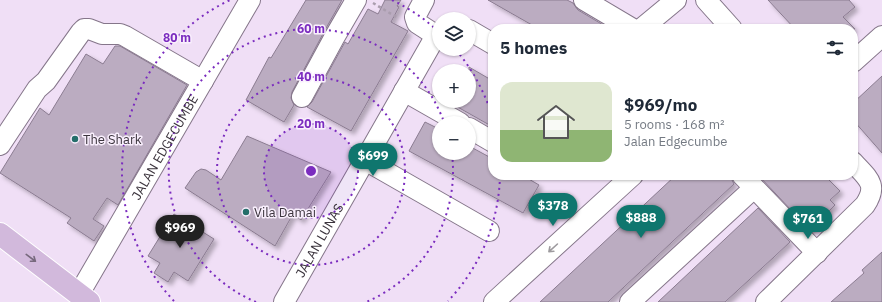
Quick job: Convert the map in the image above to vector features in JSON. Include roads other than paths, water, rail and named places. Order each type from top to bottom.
[{"type":"main road","points":[[0,234],[84,298]]},
{"type":"street","name":"JALAN EDGECUMBE","points":[[84,298],[203,81],[250,0]]},
{"type":"street","points":[[302,97],[356,0]]},
{"type":"street","points":[[424,0],[415,17],[415,20],[417,23],[432,32]]},
{"type":"street","points":[[584,0],[625,24]]},
{"type":"street","points":[[647,24],[676,0]]},
{"type":"street","points":[[706,0],[728,24]]},
{"type":"street","points":[[0,145],[37,89],[46,81],[84,29],[102,34],[120,34],[125,36],[203,81]]},
{"type":"street","points":[[476,34],[488,41]]},
{"type":"street","points":[[858,58],[882,36]]},
{"type":"street","name":"JALAN LUNAS","points":[[284,302],[432,42]]},
{"type":"street","points":[[404,91],[448,116]]},
{"type":"street","points":[[476,132],[488,139]]},
{"type":"street","points":[[364,160],[490,230]]},
{"type":"street","points":[[766,302],[818,253],[865,205],[870,197],[872,187],[869,180],[858,168]]},
{"type":"street","points":[[494,302],[628,180]]},
{"type":"street","points":[[630,302],[748,181],[818,253]]},
{"type":"place","name":"The Shark","points":[[75,139]]},
{"type":"place","name":"Vila Damai","points":[[246,212]]}]
